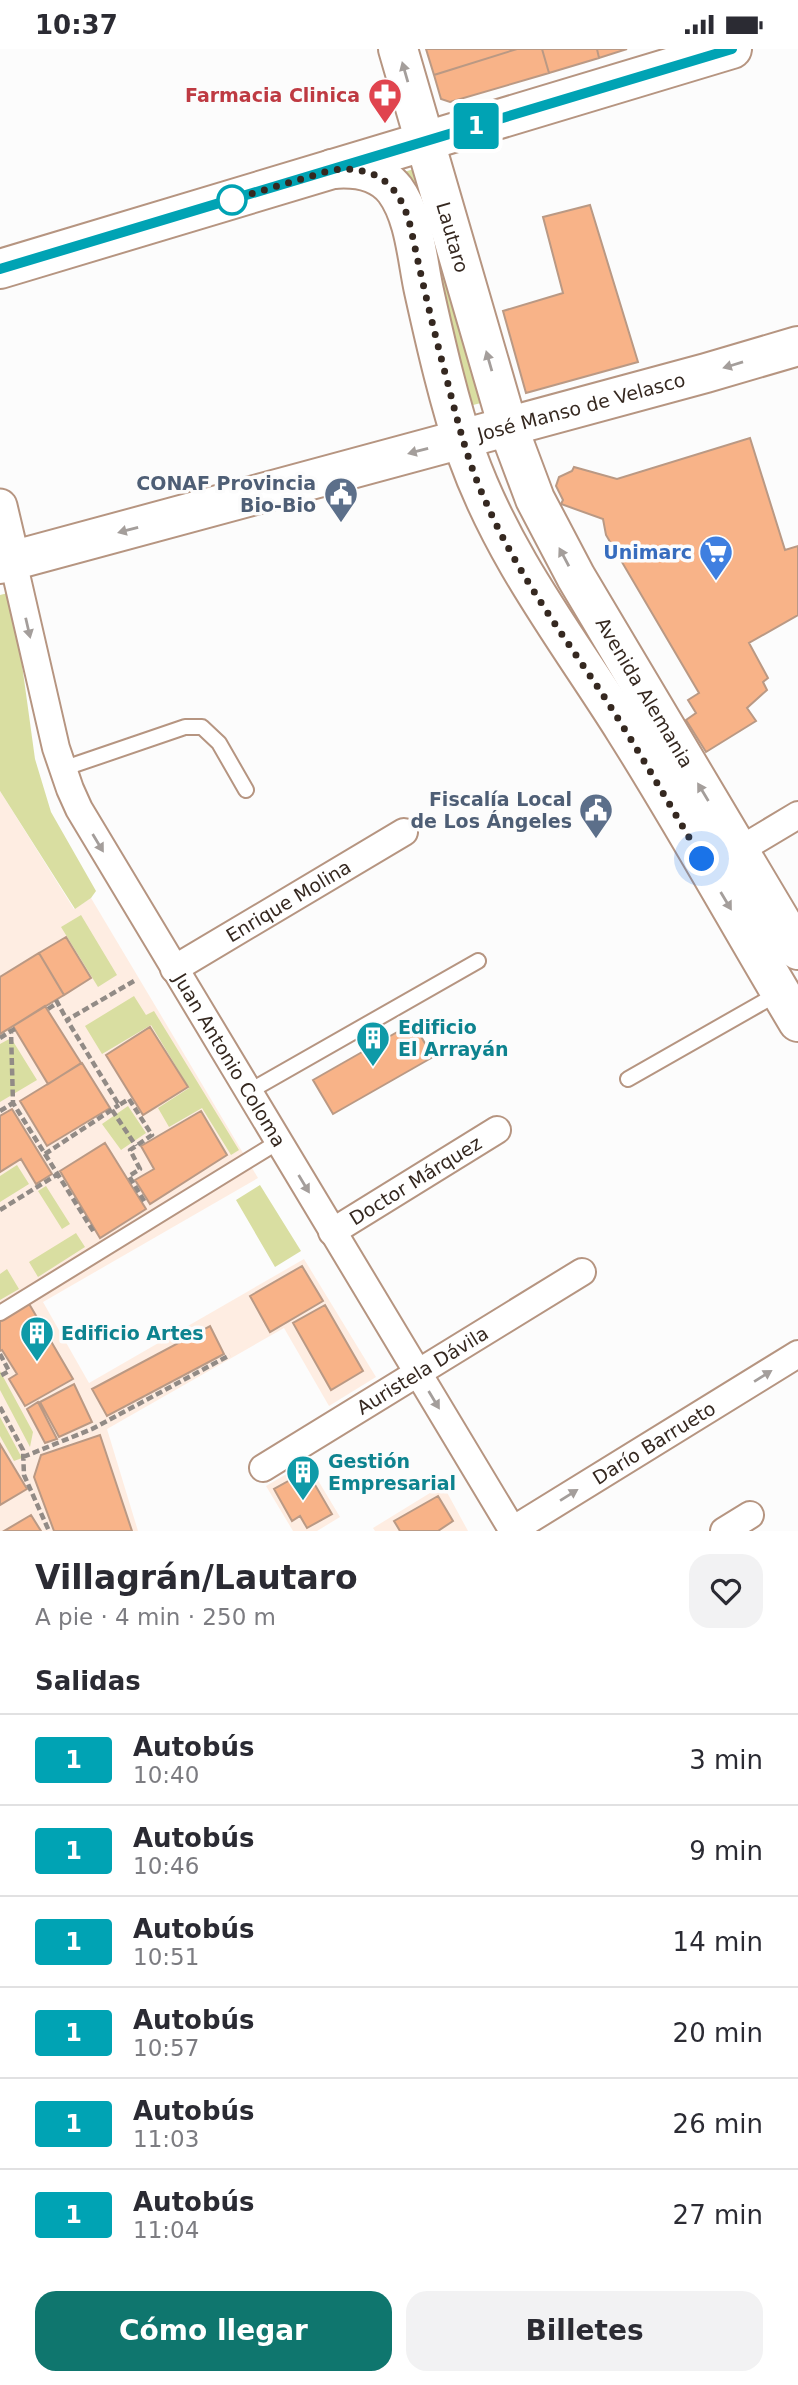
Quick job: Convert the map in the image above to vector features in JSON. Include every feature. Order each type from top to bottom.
[{"type":"main road","name":"Lautaro","points":[[398,49],[508,427]]},
{"type":"main road","points":[[0,269],[732,49]]},
{"type":"main road","name":"Lautaro","points":[[332,170],[353,168],[376,176],[395,190],[405,209],[462,439]]},
{"type":"main road","name":"José Manso de Velasco","points":[[6,563],[798,346]]},
{"type":"main road","name":"Avenida Alemania","points":[[508,427],[535,499],[561,551],[798,950]]},
{"type":"main road","name":"Avenida Alemania","points":[[462,439],[491,515],[524,577],[626,731],[789,1007]]},
{"type":"street","points":[[0,506],[6,563]]},
{"type":"street","name":"Juan Antonio Coloma","points":[[6,563],[62,769],[89,828],[512,1531]]},
{"type":"street","points":[[738,851],[798,815]]},
{"type":"street","name":"Enrique Molina","points":[[174,969],[404,832]]},
{"type":"street","name":"Doctor Márquez","points":[[332,1232],[498,1131]]},
{"type":"street","name":"Auristela Dávila","points":[[263,1468],[582,1272]]},
{"type":"street","name":"Darío Barrueto","points":[[512,1531],[798,1355]]},
{"type":"street","points":[[724,1531],[750,1515]]},
{"type":"lane","points":[[62,769],[185,727],[202,727],[219,743],[246,790]]},
{"type":"lane","points":[[248,1092],[478,961]]},
{"type":"lane","points":[[628,1079],[789,1007]]},
{"type":"lane","points":[[0,1313],[278,1142]]},
{"type":"path","points":[[67,1020],[134,981]]},
{"type":"path","points":[[48,1009],[56,1001],[119,1105]]},
{"type":"path","points":[[0,1038],[13,1030],[13,1103],[100,1241]]},
{"type":"path","points":[[45,1154],[129,1100],[152,1135],[130,1150],[140,1169],[129,1176],[150,1211]]},
{"type":"path","points":[[0,1111],[13,1103]]},
{"type":"path","points":[[112,1110],[136,1146]]},
{"type":"path","points":[[0,1210],[58,1174]]},
{"type":"path","points":[[0,1354],[9,1371],[0,1376]]},
{"type":"path","points":[[23,1457],[92,1429],[230,1355]]},
{"type":"path","points":[[0,1407],[23,1450],[24,1475],[49,1531]]},
{"type":"shaded area","points":[[0,791],[74,909],[91,898],[258,1178],[43,1302],[89,1383],[304,1259],[376,1377],[329,1406],[284,1328],[107,1429],[138,1531],[0,1531]]},
{"type":"shaded area","points":[[307,1462],[340,1517],[317,1531],[293,1531],[266,1486]]},
{"type":"shaded area","points":[[443,1485],[468,1531],[375,1531],[373,1528]]},
{"type":"green space","points":[[420,167],[485,402],[469,406],[398,174]]},
{"type":"green space","points":[[12,592],[35,759],[51,812],[96,891],[75,909],[0,791],[0,595]]},
{"type":"green space","points":[[81,915],[117,975],[98,987],[61,927]]},
{"type":"green space","points":[[134,996],[146,1015],[154,1011],[239,1150],[231,1155],[202,1108],[169,1127],[158,1108],[189,1088],[151,1025],[102,1054],[85,1026]]},
{"type":"green space","points":[[11,1038],[37,1080],[0,1102],[0,1044]]},
{"type":"green space","points":[[128,1106],[146,1133],[121,1150],[102,1124]]},
{"type":"green space","points":[[17,1165],[29,1184],[0,1202],[0,1176]]},
{"type":"green space","points":[[260,1185],[301,1251],[275,1267],[236,1200]]},
{"type":"green space","points":[[46,1186],[70,1224],[62,1229],[38,1191]]},
{"type":"green space","points":[[76,1233],[85,1247],[38,1277],[29,1262]]},
{"type":"green space","points":[[7,1269],[19,1289],[0,1300],[0,1274]]},
{"type":"green space","points":[[0,1371],[33,1432],[30,1447],[0,1390]]},
{"type":"green space","points":[[0,1417],[22,1458],[14,1461],[0,1436]]},
{"type":"building","points":[[426,49],[517,49],[434,75]]},
{"type":"building","points":[[517,49],[542,49],[549,73],[450,102],[441,99],[434,75]]},
{"type":"building","points":[[542,49],[597,49],[599,58],[549,73]]},
{"type":"building","points":[[597,49],[627,49],[599,58]]},
{"type":"building","points":[[590,205],[638,362],[526,393],[503,311],[563,293],[543,217]]},
{"type":"building","name":"Unimarc","points":[[750,438],[785,550],[798,546],[798,615],[749,643],[768,678],[763,682],[767,690],[747,708],[756,721],[706,752],[686,720],[696,713],[688,700],[699,693],[606,535],[603,519],[561,504],[563,500],[556,486],[559,477],[572,471],[574,467],[617,479]]},
{"type":"building","points":[[66,937],[91,978],[64,995],[39,953]]},
{"type":"building","points":[[39,953],[64,995],[0,1034],[0,977]]},
{"type":"building","points":[[45,1006],[81,1063],[48,1084],[13,1026]]},
{"type":"building","name":"Edificio El Arrayán","points":[[413,1023],[433,1057],[333,1114],[313,1080]]},
{"type":"building","points":[[150,1027],[188,1087],[143,1115],[106,1055]]},
{"type":"building","points":[[82,1063],[110,1108],[47,1146],[20,1101]]},
{"type":"building","points":[[12,1109],[52,1174],[36,1184],[21,1159],[0,1172],[0,1116]]},
{"type":"building","points":[[201,1111],[227,1155],[150,1204],[135,1180],[154,1169],[141,1146]]},
{"type":"building","points":[[105,1143],[146,1209],[100,1238],[60,1171]]},
{"type":"building","points":[[302,1266],[323,1301],[270,1332],[250,1296]]},
{"type":"building","name":"Edificio Artes","points":[[28,1302],[73,1379],[25,1406],[9,1379],[17,1374],[2,1350],[0,1351],[0,1318]]},
{"type":"building","points":[[325,1305],[363,1371],[331,1390],[293,1323]]},
{"type":"building","points":[[210,1326],[224,1354],[107,1416],[92,1389]]},
{"type":"building","points":[[74,1384],[92,1422],[59,1437],[40,1402]]},
{"type":"building","points":[[38,1402],[57,1439],[45,1443],[27,1409]]},
{"type":"building","points":[[100,1435],[132,1531],[54,1531],[34,1477],[41,1455]]},
{"type":"building","points":[[0,1444],[27,1489],[0,1505]]},
{"type":"building","name":"Gestión Empresarial","points":[[301,1474],[305,1481],[311,1478],[332,1514],[307,1528],[300,1516],[292,1521],[274,1489]]},
{"type":"building","points":[[438,1496],[453,1521],[438,1531],[400,1531],[394,1521]]},
{"type":"building","points":[[31,1515],[41,1531],[4,1531]]},
{"type":"bus line","name":"1","points":[[0,269],[732,49]]},
{"type":"place","name":"Farmacia Clinica","points":[[385,125]]},
{"type":"place","name":"CONAF Provincia Bio-Bio","points":[[341,524]]},
{"type":"place","name":"Unimarc","points":[[716,582]]},
{"type":"place","name":"Fiscalía Local de Los Ángeles","points":[[596,840]]},
{"type":"place","name":"Edificio El Arrayán","points":[[373,1068]]},
{"type":"place","name":"Edificio Artes","points":[[37,1363]]},
{"type":"place","name":"Gestión Empresarial","points":[[303,1502]]},
{"type":"route","points":[[232,200],[345,168],[369,172],[395,190],[408,217],[428,309],[462,439],[495,524],[524,577],[626,731],[702,859]]}]
